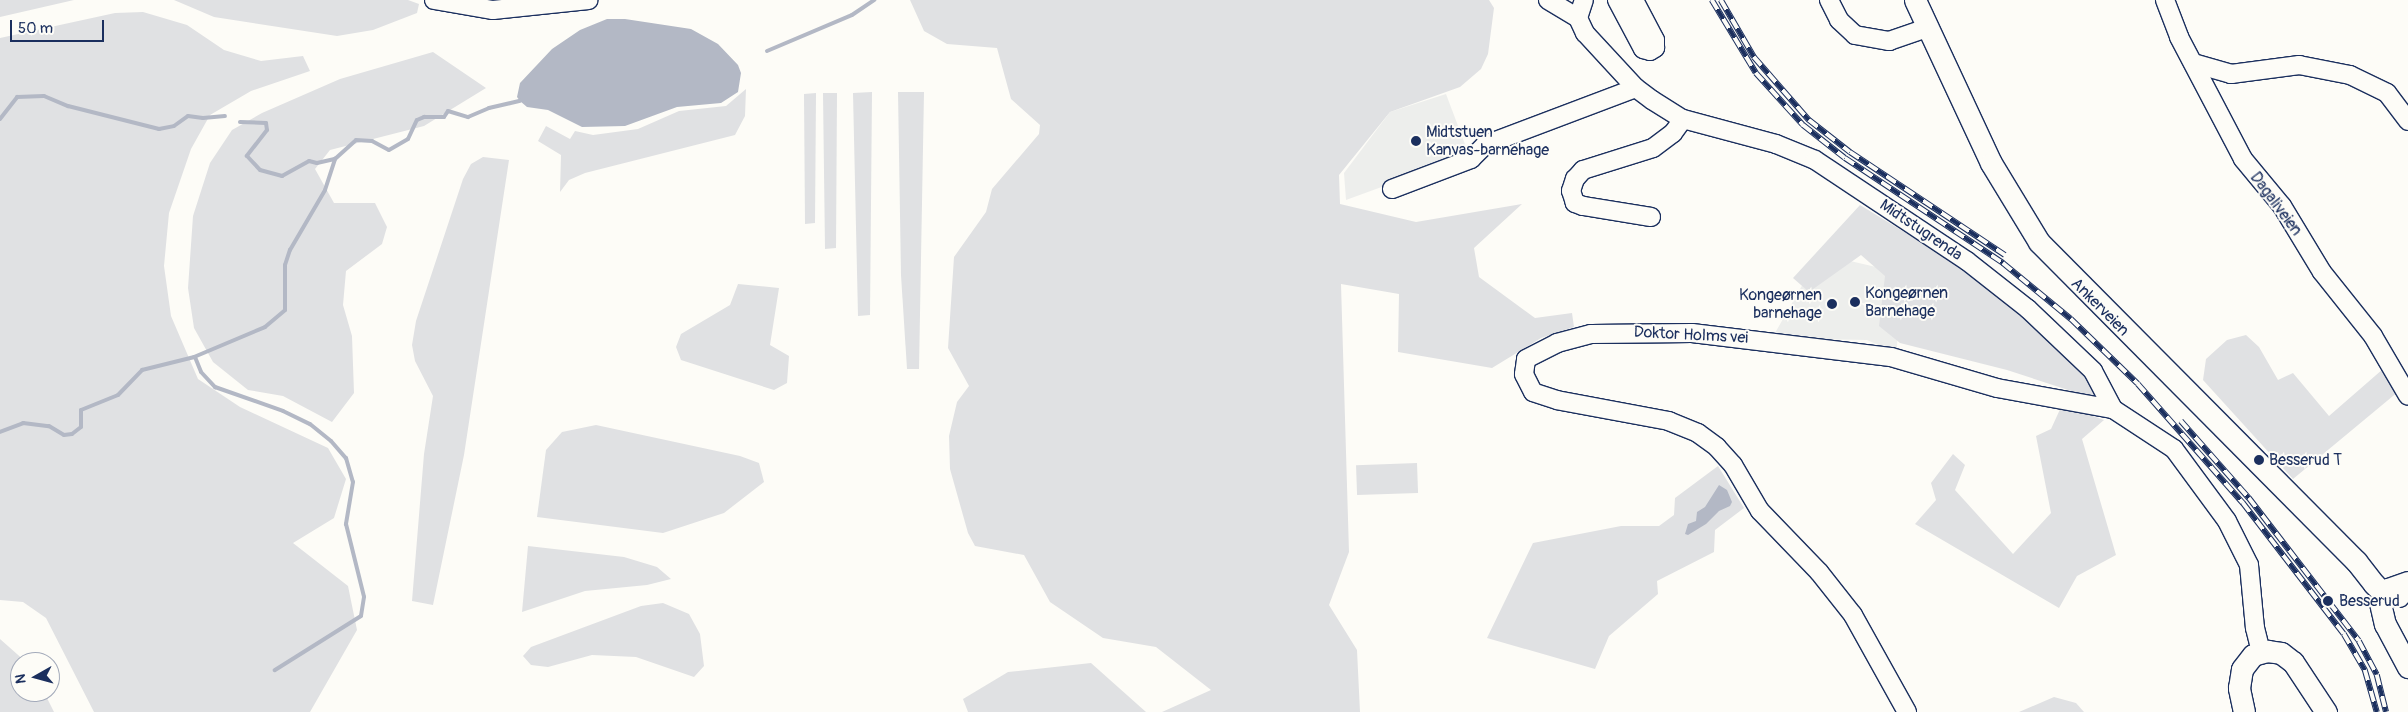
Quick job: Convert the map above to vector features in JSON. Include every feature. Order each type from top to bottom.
[{"type":"main road","name":"Ankerveien","points":[[1915,0],[1998,176],[2038,242],[2356,561],[2373,568],[2398,588]]},
{"type":"main road","points":[[2398,588],[2395,638],[2408,667]]},
{"type":"main road","points":[[2244,712],[2240,676],[2246,662],[2261,652],[2276,652],[2289,658],[2326,712]]},
{"type":"street","points":[[434,0],[463,7],[515,9],[588,0]]},
{"type":"street","name":"Midtstugrenda","points":[[1548,0],[1578,18],[1586,33],[1636,88],[1683,119],[1776,144],[1815,160],[1967,261],[2028,309],[2093,371],[2113,409]]},
{"type":"street","points":[[1578,18],[1584,0]]},
{"type":"street","points":[[1617,0],[1643,49],[1650,51],[1655,48],[1655,40],[1634,0]]},
{"type":"street","points":[[1829,0],[1839,20],[1855,35],[1889,41],[1927,28]]},
{"type":"street","name":"Dagaliveien","points":[[2165,0],[2193,63],[2243,159],[2282,206],[2322,272],[2373,336],[2408,396]]},
{"type":"street","points":[[2193,63],[2231,74],[2299,65],[2350,75],[2387,93],[2408,121]]},
{"type":"street","points":[[1392,189],[1471,159],[1485,145],[1636,88]]},
{"type":"street","points":[[1651,218],[1575,203],[1571,191],[1575,179],[1583,170],[1653,148],[1673,133],[1683,119]]},
{"type":"street","name":"Doktor Holms vei","points":[[1906,712],[1853,615],[1819,572],[1760,511],[1733,465],[1717,447],[1698,433],[1669,421],[1557,400],[1533,392],[1524,374],[1526,359],[1557,343],[1591,334],[1648,331],[1700,334],[1892,357],[1996,388],[2113,409],[2174,449],[2227,522],[2249,565],[2255,628],[2261,652]]},
{"type":"shaded area","points":[[0,0],[74,0],[0,17]]},
{"type":"shaded area","points":[[174,0],[408,0],[419,4],[417,13],[373,30],[337,36],[214,17]]},
{"type":"shaded area","points":[[910,0],[1489,0],[1494,8],[1488,54],[1481,69],[1460,87],[1390,112],[1339,175],[1340,204],[1416,222],[1522,204],[1474,248],[1479,277],[1535,318],[1572,313],[1574,327],[1541,338],[1492,368],[1398,352],[1399,294],[1341,284],[1349,552],[1329,605],[1357,650],[1360,712],[1162,712],[1211,690],[1156,647],[1103,638],[1050,602],[1024,555],[975,546],[968,533],[950,469],[949,436],[957,402],[969,386],[948,348],[954,257],[986,212],[992,189],[1039,134],[1040,125],[1011,99],[997,48],[947,44],[924,31]]},
{"type":"shaded area","points":[[143,12],[187,25],[224,50],[261,61],[303,56],[310,71],[251,91],[210,115],[191,149],[169,213],[164,266],[171,316],[198,379],[240,407],[328,448],[346,479],[334,518],[293,543],[348,586],[357,630],[310,712],[94,712],[46,618],[23,602],[0,600],[0,38],[115,13]]},
{"type":"shaded area","points":[[607,19],[625,19],[691,29],[718,44],[738,65],[741,73],[738,92],[721,103],[677,107],[625,126],[582,127],[548,110],[527,107],[520,101],[517,97],[520,83],[552,49],[580,30]]},
{"type":"shaded area","points":[[433,52],[486,88],[424,126],[330,150],[315,169],[334,203],[375,203],[387,227],[382,244],[346,271],[343,305],[352,336],[354,393],[332,422],[283,396],[248,390],[213,362],[194,328],[188,288],[193,216],[210,163],[232,130],[262,113],[340,79]]},
{"type":"shaded area","points":[[746,89],[745,116],[735,135],[585,173],[569,180],[560,192],[561,155],[538,141],[546,126],[570,139],[575,131],[593,135],[638,129],[679,111],[726,106]]},
{"type":"shaded area","points":[[872,92],[870,315],[858,316],[853,93]]},
{"type":"shaded area","points":[[898,92],[924,92],[919,369],[907,369],[901,275]]},
{"type":"shaded area","points":[[816,93],[815,223],[805,224],[804,94]]},
{"type":"shaded area","points":[[823,93],[837,93],[836,248],[825,249]]},
{"type":"shaded area","name":"Midtstuen Kanvas-barnehage","points":[[1446,94],[1469,155],[1346,200],[1344,173],[1390,112]]},
{"type":"shaded area","points":[[483,157],[509,160],[464,455],[433,605],[412,601],[424,454],[433,396],[415,361],[412,345],[416,321],[463,179],[471,164]]},
{"type":"shaded area","points":[[1860,205],[1937,252],[2004,300],[2089,378],[2096,399],[2007,370],[1900,343],[1879,326],[1885,276],[1861,255],[1809,292],[1793,278]]},
{"type":"shaded area","name":"Kongeørnen Barnehage","points":[[1820,254],[1876,267],[1899,287],[1897,348],[1885,348],[1867,340],[1813,339],[1775,333]]},
{"type":"shaded area","points":[[738,284],[779,288],[770,345],[789,356],[787,383],[774,390],[681,360],[676,347],[681,334],[730,305]]},
{"type":"shaded area","points":[[2246,335],[2259,347],[2278,380],[2293,373],[2329,416],[2383,369],[2399,391],[2293,479],[2203,380],[2206,359],[2227,340]]},
{"type":"shaded area","points":[[2062,405],[2104,420],[2082,439],[2116,555],[2077,576],[2059,608],[1915,524],[1936,500],[1931,483],[1953,454],[1965,465],[1955,490],[2013,554],[2051,513],[2036,436],[2051,429]]},
{"type":"shaded area","points":[[596,425],[740,456],[759,463],[764,482],[724,513],[663,533],[537,517],[546,450],[562,432]]},
{"type":"shaded area","points":[[1417,463],[1418,493],[1357,495],[1356,465]]},
{"type":"shaded area","points":[[1718,466],[1744,508],[1715,530],[1714,552],[1657,581],[1658,594],[1609,636],[1595,669],[1487,638],[1533,543],[1621,526],[1659,526],[1674,515],[1675,498]]},
{"type":"shaded area","points":[[1719,485],[1727,490],[1732,502],[1730,506],[1719,511],[1706,524],[1688,535],[1685,534],[1688,524],[1696,521],[1697,512],[1705,507]]},
{"type":"shaded area","points":[[528,546],[624,557],[657,567],[671,579],[647,585],[585,591],[522,612]]},
{"type":"shaded area","points":[[663,603],[689,614],[700,634],[704,666],[694,677],[636,657],[592,655],[548,667],[531,665],[523,656],[531,647],[641,606]]},
{"type":"shaded area","points":[[0,639],[15,652],[10,652],[10,702],[49,702],[54,712],[0,712]]},
{"type":"shaded area","points":[[1091,663],[1146,712],[968,712],[963,699],[1008,672]]},
{"type":"shaded area","points":[[2054,697],[2076,703],[2084,712],[2019,712]]},
{"type":"waterway","points":[[767,51],[852,15],[874,0]]},
{"type":"waterway","points":[[0,119],[17,97],[44,96],[68,106],[159,129],[174,126],[188,116],[203,118],[225,116]]},
{"type":"waterway","points":[[240,122],[266,123],[267,130],[247,156],[260,170],[282,176],[309,161],[317,163],[335,159],[356,140],[372,141],[389,150],[408,139],[417,120],[424,117],[444,117],[448,111],[468,117],[489,108],[520,101]]},
{"type":"waterway","points":[[0,432],[23,423],[49,426],[64,435],[72,434],[81,427],[81,410],[118,395],[142,370],[194,357],[265,327],[285,310],[285,265],[290,250],[325,190],[335,159]]},
{"type":"waterway","points":[[195,357],[201,372],[215,387],[283,411],[310,424],[331,441],[346,458],[353,482],[346,524],[364,597],[361,616],[275,670]]},
{"type":"railway","points":[[1712,0],[1756,73],[1803,125],[1845,158],[2003,263],[2071,319],[2138,384],[2243,503],[2344,634],[2365,670],[2377,712]]},
{"type":"railway","points":[[1721,0],[1754,57],[1809,120],[1850,152],[2005,255]]},
{"type":"railway","points":[[2181,421],[2249,498],[2359,641],[2377,675],[2386,712]]},
{"type":"place","name":"Midtstuen Kanvas-barnehage","points":[[1416,141]]},
{"type":"place","name":"Kongeørnen Barnehage","points":[[1855,302]]},
{"type":"place","name":"Kongeørnen barnehage","points":[[1832,304]]},
{"type":"place","name":"Besserud T","points":[[2259,460]]},
{"type":"place","name":"Besserud","points":[[2328,601]]}]
